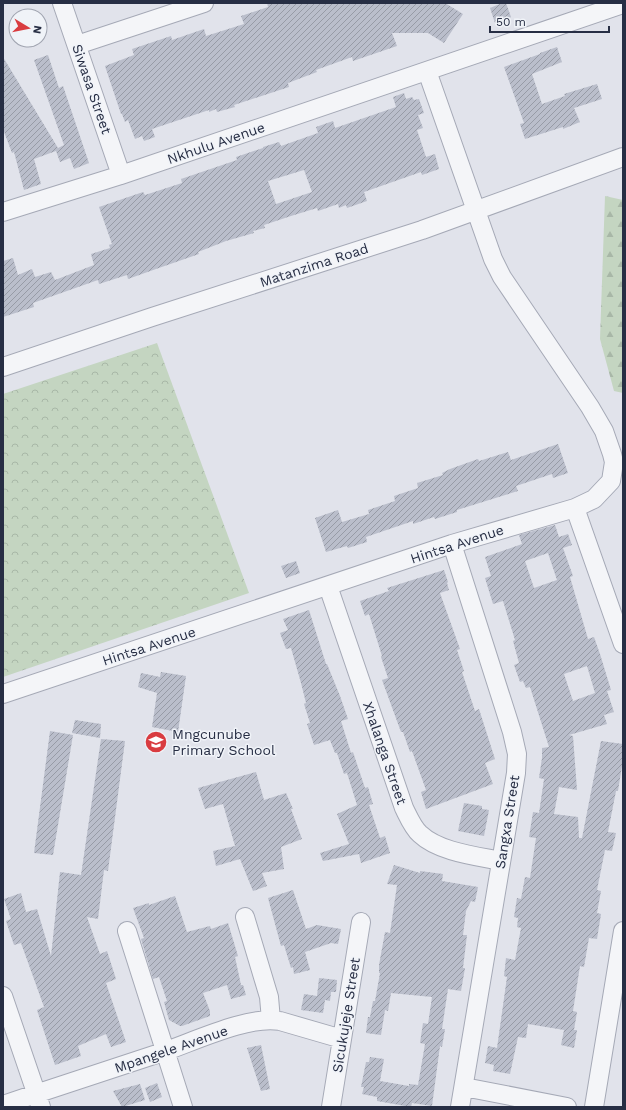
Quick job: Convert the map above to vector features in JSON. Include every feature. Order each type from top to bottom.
[{"type":"street","name":"Siwasa Street","points":[[62,3],[121,175]]},
{"type":"street","points":[[77,45],[204,3]]},
{"type":"street","name":"Nkhulu Avenue","points":[[3,212],[121,175],[427,71],[577,10],[623,4]]},
{"type":"street","name":"Hintsa Avenue","points":[[3,694],[452,544],[575,508],[594,500],[611,481],[614,462],[604,431],[590,407],[502,277],[493,259],[427,71]]},
{"type":"street","name":"Matanzima Road","points":[[3,367],[152,317],[422,230],[623,157]]},
{"type":"street","points":[[575,508],[623,644]]},
{"type":"street","name":"Sangxa Street","points":[[452,544],[512,732],[516,754],[516,773],[460,1107]]},
{"type":"street","name":"Xhalanga Street","points":[[328,586],[404,808],[420,834],[440,847],[501,861]]},
{"type":"street","points":[[245,917],[269,997],[271,1020]]},
{"type":"street","name":"Sicukujeje Street","points":[[331,1107],[361,922]]},
{"type":"street","points":[[127,931],[164,1052],[183,1107]]},
{"type":"street","points":[[594,1107],[623,931]]},
{"type":"street","points":[[3,996],[39,1100]]},
{"type":"street","name":"Mpangele Avenue","points":[[3,1105],[39,1100],[164,1052],[259,1020],[271,1020],[342,1039]]},
{"type":"street","points":[[464,1086],[567,1107]]},
{"type":"green space","points":[[605,196],[623,200],[623,393],[614,391],[600,339]]},
{"type":"green space","points":[[157,343],[249,593],[3,677],[3,394]]},
{"type":"building","points":[[267,3],[445,3],[463,14],[444,43],[428,33],[392,33],[397,46],[353,61],[352,57],[316,70],[317,72],[288,83],[289,87],[234,105],[235,107],[217,112],[216,109],[209,112],[209,110],[152,129],[155,137],[144,141],[142,136],[135,139],[128,120],[125,122],[121,114],[105,66],[134,55],[132,49],[171,36],[172,40],[204,29],[206,36],[244,24],[241,16],[268,7]]},
{"type":"building","points":[[506,3],[511,17],[495,23],[490,8]]},
{"type":"building","points":[[557,47],[562,62],[532,74],[542,104],[565,96],[564,94],[597,84],[602,99],[574,108],[580,122],[563,129],[563,127],[525,139],[520,124],[524,123],[504,67]]},
{"type":"building","points":[[48,55],[59,88],[63,86],[89,163],[74,169],[70,158],[60,162],[56,151],[34,159],[41,184],[24,190],[14,152],[12,153],[3,129],[3,57],[58,148],[64,145],[34,60]]},
{"type":"building","points":[[404,93],[406,99],[412,97],[414,100],[419,99],[424,113],[418,115],[423,128],[417,130],[426,157],[435,154],[439,169],[422,175],[421,172],[364,192],[367,201],[347,208],[346,205],[339,208],[338,204],[318,211],[317,208],[291,216],[264,225],[265,228],[253,231],[254,233],[226,241],[198,252],[199,254],[128,279],[127,275],[99,284],[98,280],[33,303],[34,307],[3,317],[3,261],[13,258],[18,275],[32,269],[35,277],[51,272],[55,280],[94,265],[91,254],[110,248],[109,245],[112,244],[99,207],[143,192],[145,195],[182,183],[181,179],[237,160],[236,157],[263,147],[279,142],[281,146],[318,133],[316,127],[333,121],[335,128],[396,107],[393,97]],"holes":[[[304,170],[312,192],[276,204],[268,181]]]},
{"type":"building","points":[[558,444],[568,473],[553,478],[552,474],[516,486],[518,491],[457,510],[457,512],[435,519],[434,517],[413,524],[413,521],[366,537],[367,542],[348,548],[347,546],[326,552],[315,518],[338,510],[342,522],[369,514],[368,510],[395,501],[394,496],[418,488],[417,483],[443,475],[442,473],[450,469],[478,459],[479,461],[508,452],[511,460]]},
{"type":"building","points":[[555,525],[559,537],[568,534],[572,545],[563,548],[573,576],[570,577],[588,639],[594,637],[611,690],[607,691],[614,712],[604,715],[607,724],[569,735],[573,736],[577,790],[559,787],[554,814],[578,817],[579,838],[582,838],[601,741],[623,744],[623,760],[618,791],[616,791],[608,832],[616,833],[612,851],[605,850],[597,890],[601,891],[597,913],[601,914],[597,939],[589,938],[584,967],[580,966],[573,1011],[577,1012],[574,1030],[577,1030],[574,1048],[561,1045],[564,1030],[528,1024],[526,1038],[518,1037],[510,1074],[493,1071],[494,1065],[485,1063],[488,1046],[497,1048],[507,977],[504,976],[506,958],[515,960],[521,928],[517,927],[518,918],[514,917],[517,898],[521,899],[525,877],[530,878],[536,838],[529,837],[533,812],[539,813],[544,779],[539,778],[542,748],[549,747],[530,687],[526,688],[523,681],[520,682],[514,665],[519,663],[513,641],[515,640],[503,601],[493,604],[485,578],[491,576],[485,557],[522,544],[519,535]],"holes":[[[548,553],[557,580],[534,588],[525,561]],[[587,666],[595,693],[573,701],[564,674]]]},
{"type":"building","points":[[296,561],[300,573],[286,578],[281,566]]},
{"type":"building","points":[[444,570],[449,590],[440,593],[460,649],[457,650],[464,671],[462,672],[475,711],[479,709],[495,759],[485,763],[493,784],[426,809],[421,792],[426,790],[412,751],[410,752],[403,732],[401,732],[382,680],[388,678],[381,657],[382,656],[369,614],[365,616],[360,601],[389,591],[387,588]]},
{"type":"building","points":[[309,610],[326,664],[348,719],[341,721],[351,753],[353,752],[365,788],[368,787],[373,804],[369,805],[380,838],[385,836],[390,853],[361,863],[359,854],[323,861],[320,853],[349,844],[337,814],[357,805],[347,773],[344,774],[337,753],[335,753],[330,740],[314,745],[307,724],[310,723],[304,704],[306,703],[291,648],[286,649],[280,633],[288,630],[283,619]]},
{"type":"building","points":[[161,672],[186,676],[178,732],[152,727],[157,693],[138,687],[141,673],[160,677]]},
{"type":"building","points":[[75,720],[101,724],[100,738],[72,733]]},
{"type":"building","points":[[50,731],[73,735],[53,855],[34,853]]},
{"type":"building","points":[[101,739],[125,741],[108,871],[104,870],[98,919],[87,917],[100,954],[107,951],[116,979],[106,983],[126,1042],[111,1047],[106,1034],[78,1046],[81,1056],[55,1065],[37,1010],[44,1007],[21,943],[14,945],[6,921],[11,919],[4,899],[21,893],[26,912],[37,909],[51,956],[60,872],[81,875]]},
{"type":"building","points":[[256,772],[264,800],[286,793],[293,809],[291,809],[302,839],[281,847],[284,869],[262,873],[267,886],[253,891],[240,859],[216,866],[213,851],[235,846],[223,804],[205,809],[198,788]]},
{"type":"building","points":[[464,803],[482,806],[482,809],[489,810],[484,836],[458,831]]},
{"type":"building","points":[[394,865],[420,873],[420,871],[443,874],[442,881],[478,887],[475,902],[471,901],[466,911],[463,935],[467,935],[463,968],[465,968],[461,991],[448,989],[442,1029],[445,1029],[442,1047],[440,1046],[432,1106],[412,1103],[411,1107],[377,1101],[377,1097],[362,1094],[364,1087],[361,1087],[366,1062],[369,1062],[370,1057],[384,1059],[380,1081],[409,1086],[409,1084],[418,1085],[425,1044],[420,1043],[423,1023],[428,1024],[432,997],[391,993],[388,1011],[385,1010],[381,1035],[366,1033],[368,1017],[370,1017],[373,1001],[375,1001],[380,973],[379,965],[385,932],[390,933],[397,885],[387,884]]},
{"type":"building","points":[[293,890],[306,929],[317,925],[341,929],[338,944],[331,943],[305,952],[310,970],[294,974],[293,967],[291,968],[284,945],[281,946],[268,898]]},
{"type":"building","points":[[175,896],[187,932],[210,926],[211,929],[228,923],[238,956],[235,957],[241,985],[243,985],[246,995],[231,999],[227,985],[203,993],[210,1011],[210,1016],[182,1026],[169,1020],[164,1002],[167,1001],[159,977],[153,979],[141,939],[144,938],[133,908],[149,903],[149,905]]},
{"type":"building","points":[[319,978],[337,980],[336,992],[331,992],[330,1001],[325,1000],[323,1013],[301,1010],[304,994],[317,996]]},
{"type":"building","points":[[261,1045],[270,1089],[261,1091],[247,1048]]},
{"type":"building","points":[[157,1083],[162,1097],[150,1102],[145,1088]]},
{"type":"building","points":[[140,1084],[145,1100],[122,1107],[113,1091]]},
{"type":"place","name":"Mngcunube Primary School","points":[[156,742]]}]
